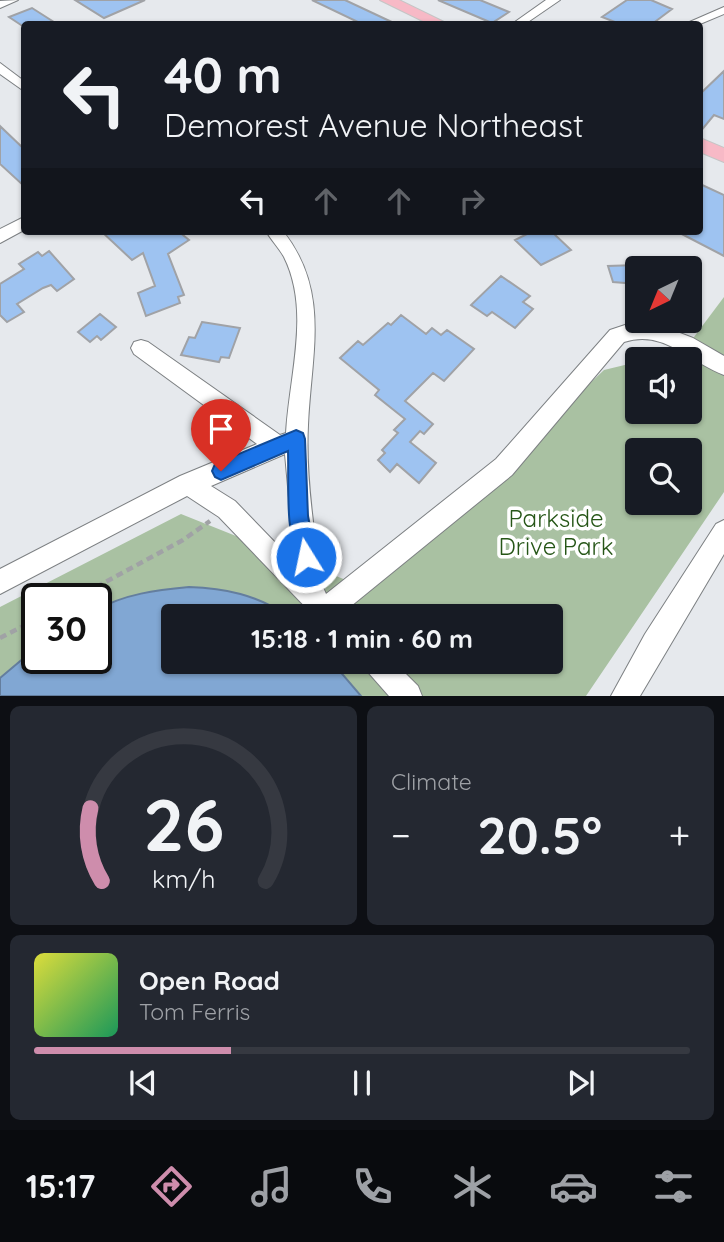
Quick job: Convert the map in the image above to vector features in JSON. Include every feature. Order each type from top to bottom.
[{"type":"main road","points":[[387,0],[433,21]]},
{"type":"main road","points":[[703,146],[724,156]]},
{"type":"street","points":[[0,5],[12,0]]},
{"type":"street","points":[[526,0],[549,4]]},
{"type":"street","points":[[523,21],[549,4]]},
{"type":"street","points":[[698,21],[724,10]]},
{"type":"street","points":[[0,67],[21,85]]},
{"type":"street","points":[[0,237],[21,225]]},
{"type":"street","points":[[277,235],[295,262],[304,293],[306,321],[287,442],[299,516],[324,604]]},
{"type":"street","points":[[330,604],[503,467],[617,336],[638,329],[651,330],[675,337],[724,366]]},
{"type":"street","points":[[141,348],[287,442]]},
{"type":"street","points":[[0,582],[188,484],[287,442]]},
{"type":"street","points":[[188,484],[227,509],[321,604]]},
{"type":"street","points":[[625,696],[654,643],[724,532]]},
{"type":"street","points":[[387,674],[408,696]]},
{"type":"path","points":[[104,583],[183,540],[227,509]]},
{"type":"path","points":[[0,638],[21,627]]},
{"type":"green space","name":"Parkside Drive Park","points":[[724,297],[724,492],[586,696],[0,696],[0,607],[21,596],[21,674],[112,674],[112,583],[47,583],[181,514],[371,590],[604,370],[625,365],[625,424],[702,424],[702,347],[686,347],[697,333],[702,333],[702,326]]},
{"type":"water","points":[[189,587],[215,589],[240,594],[267,604],[161,604],[161,674],[342,674],[361,696],[0,696],[0,678],[21,660],[21,674],[112,674],[112,603]]},
{"type":"building","points":[[75,0],[145,0],[104,18]]},
{"type":"building","points":[[312,0],[345,0],[390,21],[356,21]]},
{"type":"building","points":[[438,0],[480,0],[509,12],[495,21],[487,21]]},
{"type":"building","points":[[627,0],[651,0],[672,9],[656,21],[612,21],[602,17]]},
{"type":"building","points":[[32,8],[52,21],[21,21],[21,25],[9,17]]},
{"type":"building","points":[[724,71],[724,119],[714,115],[703,128],[703,91]]},
{"type":"building","points":[[0,126],[21,146],[21,183],[0,164]]},
{"type":"building","points":[[703,185],[724,195],[724,256],[684,235],[703,235]]},
{"type":"building","points":[[105,235],[183,235],[189,240],[168,254],[184,295],[178,297],[180,303],[146,316],[138,293],[155,286],[143,253],[132,260]]},
{"type":"building","points":[[525,235],[555,235],[571,250],[541,265],[515,240]]},
{"type":"building","points":[[49,251],[74,279],[57,291],[51,285],[43,288],[17,304],[24,312],[7,322],[0,315],[0,284],[24,269],[19,264],[38,252],[42,256]]},
{"type":"building","points":[[625,265],[625,283],[613,282],[608,266]]},
{"type":"building","points":[[501,276],[530,296],[523,302],[533,309],[515,328],[492,312],[487,316],[471,305]]},
{"type":"building","points":[[100,314],[116,327],[101,340],[97,336],[90,342],[78,332]]},
{"type":"building","points":[[401,315],[426,334],[432,328],[441,335],[447,330],[474,349],[444,381],[433,373],[405,401],[433,424],[424,434],[420,431],[410,442],[436,463],[419,483],[397,464],[390,472],[378,460],[385,453],[382,450],[398,433],[394,430],[405,419],[375,395],[379,390],[340,358],[358,341],[363,345]]},
{"type":"building","points":[[202,322],[240,328],[229,358],[221,357],[219,362],[181,355],[189,337],[195,338]]},
{"type":"route","points":[[221,471],[296,439],[299,516],[306,557]]}]
